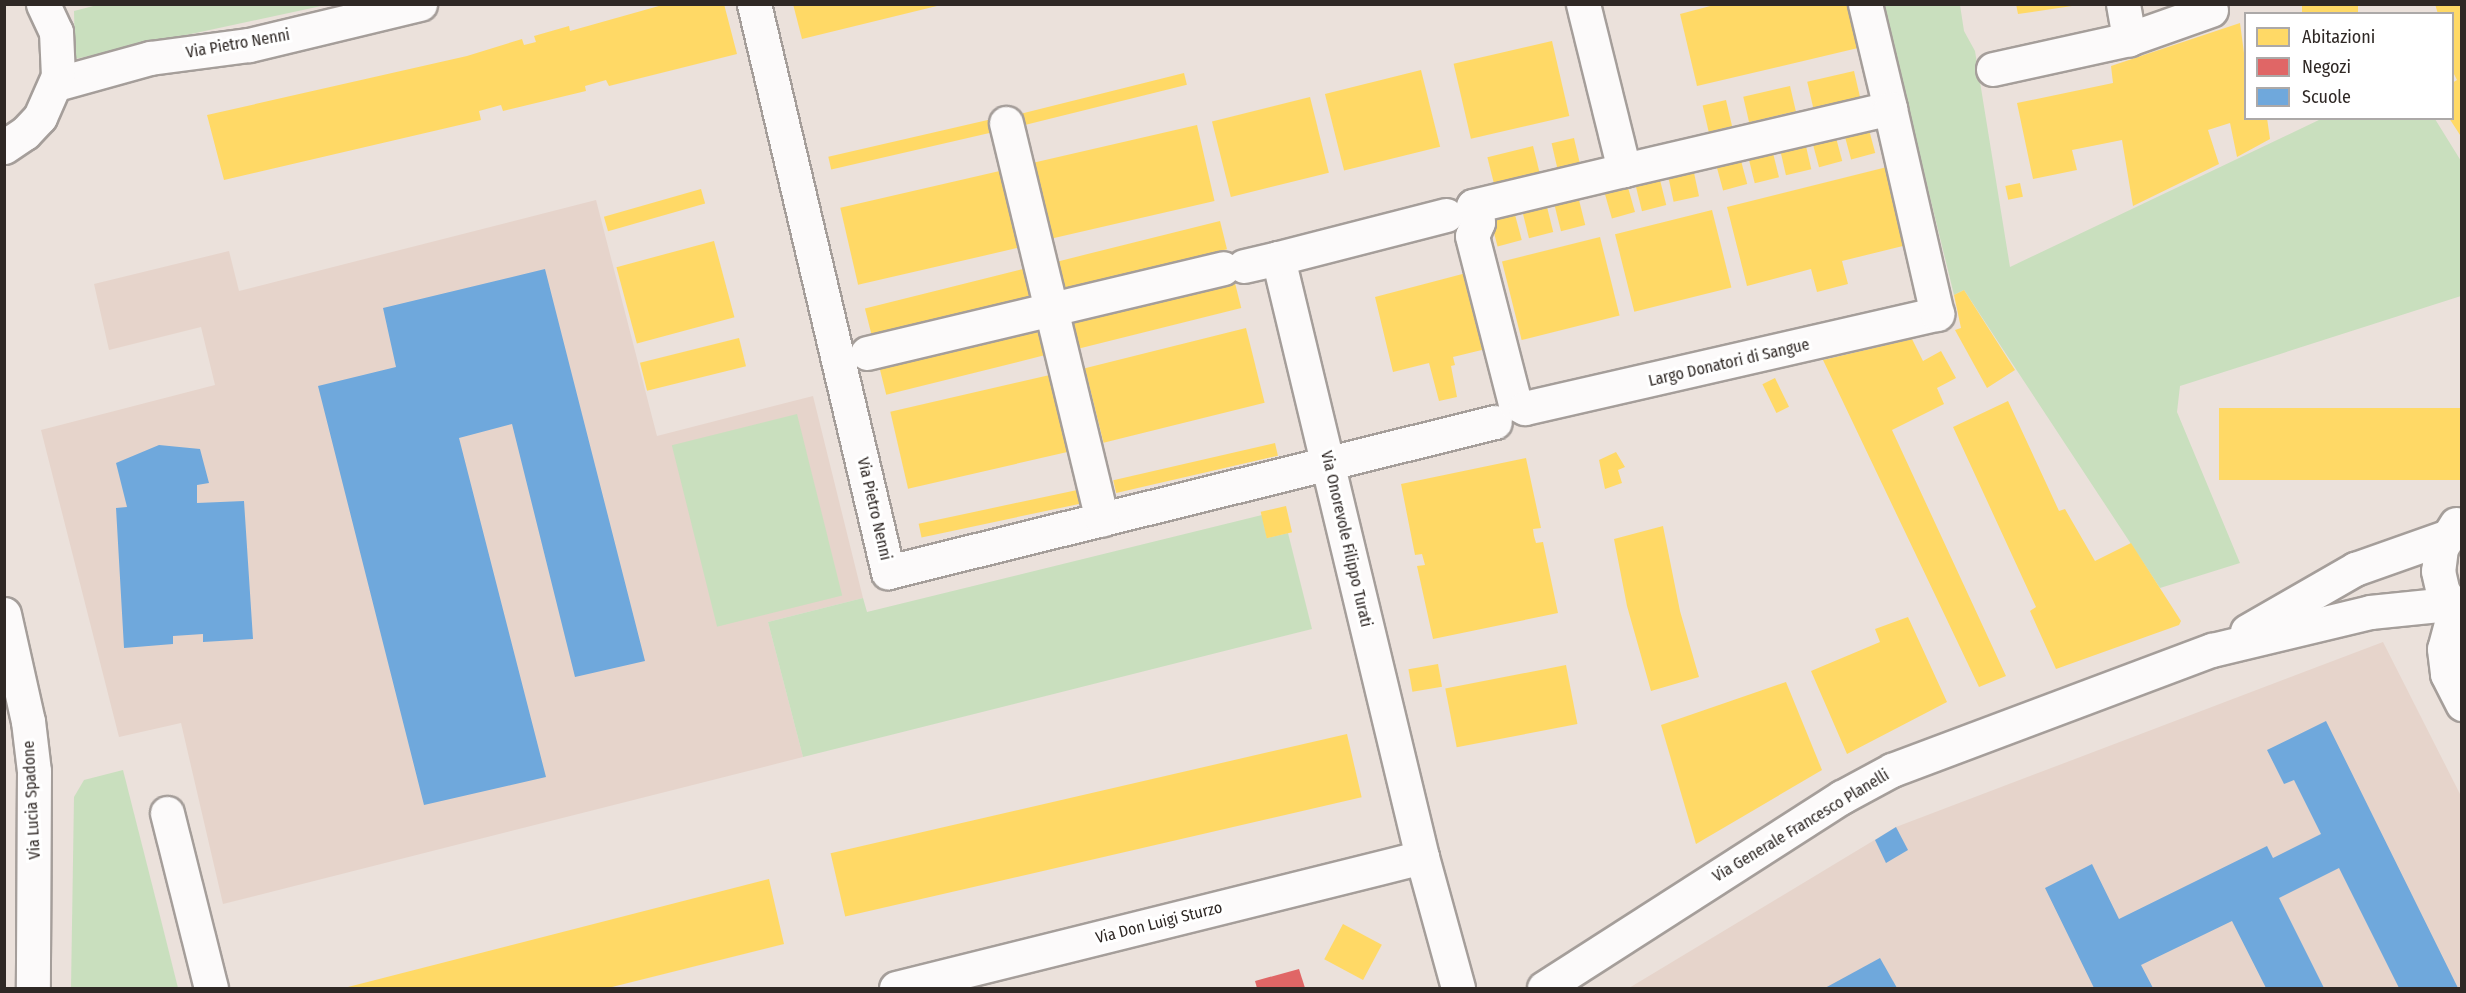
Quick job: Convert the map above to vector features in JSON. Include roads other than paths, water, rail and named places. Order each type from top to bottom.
[{"type":"street","points":[[4,147],[40,117],[56,84],[60,54],[56,32],[43,4]]},
{"type":"street","name":"Via Pietro Nenni","points":[[56,84],[150,58],[249,45],[420,4]]},
{"type":"street","name":"Via Pietro Nenni","points":[[754,4],[888,572],[1495,422]]},
{"type":"street","points":[[1583,4],[1624,170]]},
{"type":"street","name":"Largo Donatori di Sangue","points":[[1460,210],[1478,222],[1472,236],[1515,403],[1537,408],[1937,314],[1865,4]]},
{"type":"street","points":[[2122,4],[2129,39]]},
{"type":"street","points":[[1993,69],[2129,39],[2211,9]]},
{"type":"street","points":[[867,353],[1278,258],[1460,210],[1890,108]]},
{"type":"street","points":[[1006,123],[1102,520]]},
{"type":"street","name":"Via Onorevole Filippo Turati","points":[[1278,258],[1422,857],[1458,988]]},
{"type":"street","points":[[2455,527],[2438,571],[2455,611],[2444,649],[2447,674],[2462,704]]},
{"type":"street","name":"Via Generale Francesco Planelli","points":[[2212,650],[2355,569],[2455,527]]},
{"type":"street","name":"Via Generale Francesco Planelli","points":[[1544,988],[1832,804],[1892,770],[2212,650],[2370,612],[2455,611]]},
{"type":"street","name":"Via Lucia Spadone","points":[[4,614],[28,721],[34,771],[33,988]]},
{"type":"street","points":[[167,813],[211,988]]},
{"type":"street","name":"Via Don Luigi Sturzo","points":[[896,988],[1422,857]]}]
